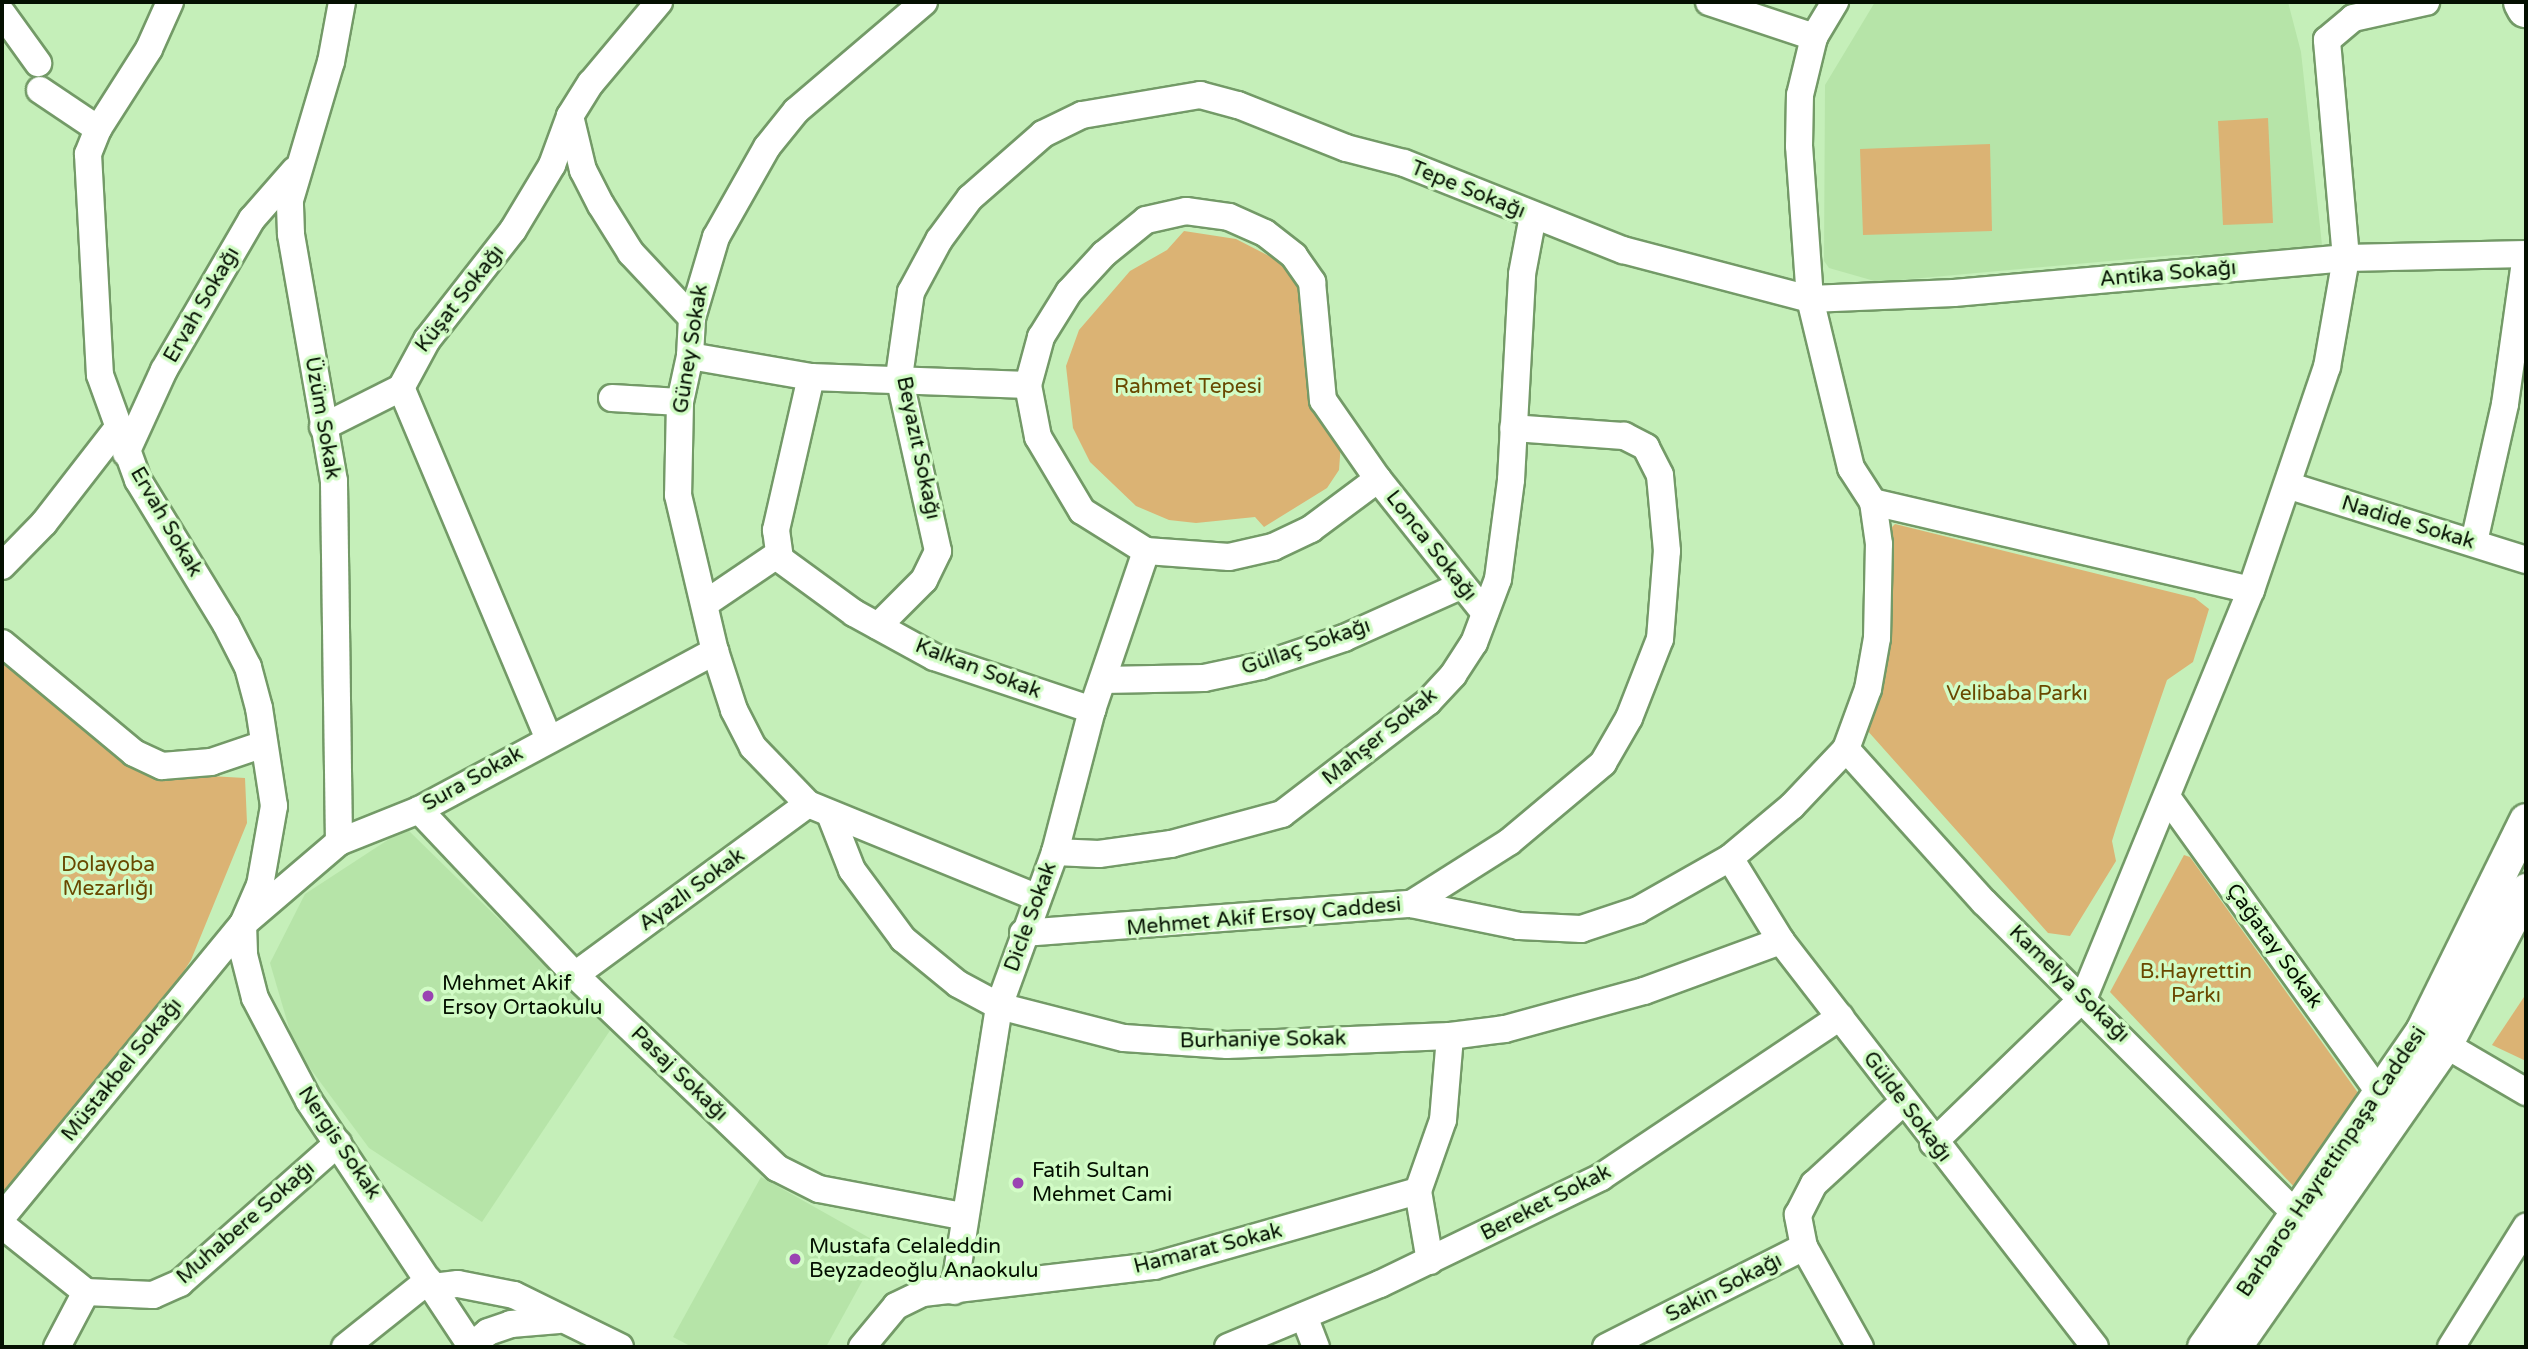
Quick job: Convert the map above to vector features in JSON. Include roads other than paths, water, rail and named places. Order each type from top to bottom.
[{"type":"main road","points":[[2523,2],[2526,8]]},
{"type":"street","name":"Ervah Sokak","points":[[170,2],[149,49],[98,129],[89,154],[89,228],[100,375],[138,480],[248,667],[274,806],[260,886],[243,924]]},
{"type":"street","name":"Üzüm Sokak","points":[[339,842],[334,481],[291,234],[290,200],[296,169],[331,62],[342,2]]},
{"type":"street","name":"Küşat Sokağı","points":[[401,388],[427,340],[513,230],[552,165],[570,116],[591,83],[659,2]]},
{"type":"street","name":"Güney Sokak","points":[[715,651],[706,603],[678,495],[680,402],[690,356],[692,318],[716,237],[766,147],[796,111],[924,2]]},
{"type":"street","points":[[1710,2],[1814,37]]},
{"type":"street","name":"Mehmet Akif Ersoy Caddesi","points":[[1023,933],[1411,904],[1519,926],[1581,929],[1639,910],[1730,858],[1792,806],[1846,749],[1867,689],[1877,638],[1879,544],[1873,502],[1851,468],[1810,299],[1799,146],[1801,95],[1814,37],[1835,2]]},
{"type":"street","points":[[1933,1143],[2084,997],[2251,590],[2290,486],[2327,367],[2346,258],[2327,40],[2353,18],[2426,2]]},
{"type":"street","points":[[2,13],[38,63]]},
{"type":"street","points":[[40,90],[98,129]]},
{"type":"street","name":"Tepe Sokağı","points":[[1127,105],[1200,95],[1238,105],[1346,148],[1404,163],[1533,216],[1668,264],[1810,299]]},
{"type":"street","name":"Beyazıt Sokağı","points":[[878,626],[924,580],[938,551],[899,377],[911,292],[939,240],[970,198],[1044,134],[1082,115],[1127,105]]},
{"type":"street","points":[[570,116],[583,170],[601,205],[631,253],[692,318]]},
{"type":"street","name":"Ervah Sokağı","points":[[2,566],[122,441],[252,219],[296,169]]},
{"type":"street","name":"Lonca Sokağı","points":[[1028,385],[1041,337],[1069,292],[1104,254],[1146,220],[1186,211],[1228,217],[1265,233],[1294,256],[1312,282],[1323,400],[1378,479],[1460,586],[1485,613]]},
{"type":"street","name":"Mahşer Sokak","points":[[1055,852],[1099,854],[1171,844],[1228,832],[1282,814],[1427,702],[1474,643],[1498,579],[1505,533],[1522,275],[1533,216]]},
{"type":"street","points":[[2474,542],[2505,404],[2526,254]]},
{"type":"street","name":"Antika Sokağı","points":[[1810,299],[1954,293],[2346,258],[2526,254]]},
{"type":"street","points":[[690,356],[811,377],[899,377],[1028,385],[1038,437],[1065,487],[1082,511],[1146,551],[1229,557],[1273,547],[1311,528],[1378,479]]},
{"type":"street","points":[[706,603],[777,555],[776,530],[811,377]]},
{"type":"street","points":[[323,427],[401,388],[548,737]]},
{"type":"street","points":[[612,398],[680,402]]},
{"type":"street","points":[[1411,904],[1509,842],[1603,762],[1629,718],[1660,639],[1667,551],[1660,475],[1646,447],[1617,435],[1513,428]]},
{"type":"street","name":"Nadide Sokak","points":[[2290,486],[2526,560]]},
{"type":"street","points":[[1873,502],[2251,590]]},
{"type":"street","name":"Dicle Sokak","points":[[954,1291],[962,1216],[999,1006],[1036,897],[1055,852],[1092,710],[1146,551]]},
{"type":"street","name":"Kalkan Sokak","points":[[777,555],[878,626],[934,657],[1092,710]]},
{"type":"street","name":"Güllaç Sokağı","points":[[1103,680],[1204,678],[1261,666],[1344,638],[1460,586]]},
{"type":"street","points":[[2,643],[134,753],[162,766],[211,762],[264,744]]},
{"type":"street","points":[[715,651],[734,710],[753,747],[819,809],[1036,897]]},
{"type":"street","name":"Sura Sokak","points":[[243,924],[339,842],[419,810],[548,737],[715,651]]},
{"type":"street","name":"Kamelya Sokağı","points":[[1846,749],[1984,902],[2084,997],[2297,1214]]},
{"type":"street","name":"Çağatay Sokak","points":[[2167,797],[2381,1096]]},
{"type":"street","name":"Ayazlı Sokak","points":[[575,975],[819,809]]},
{"type":"street","name":"Burhaniye Sokak","points":[[819,809],[852,870],[903,939],[958,984],[999,1006],[1060,1025],[1150,1040],[1227,1045],[1451,1037],[1506,1029],[1644,991],[1781,941]]},
{"type":"street","name":"Pasaj Sokağı","points":[[419,810],[575,975],[793,1180],[883,1204],[962,1216]]},
{"type":"street","name":"Barbaros Hayrettinpaşa Caddesi","points":[[2204,1347],[2381,1096],[2433,1038],[2526,820]]},
{"type":"street","name":"Gülde Sokağı","points":[[1730,858],[1781,941],[1933,1143],[2034,1262],[2095,1347]]},
{"type":"street","name":"Barbaros Hayrettinpaşa Caddesi","points":[[2234,1347],[2526,890]]},
{"type":"street","name":"Nergis Sokak","points":[[243,924],[244,955],[255,998],[286,1062],[472,1346]]},
{"type":"street","name":"Müstakbel Sokağı","points":[[2,1217],[243,924]]},
{"type":"street","name":"Bereket Sokak","points":[[1228,1347],[1430,1261],[1601,1177],[1840,1017]]},
{"type":"street","points":[[1430,1261],[1418,1191],[1443,1120],[1451,1037]]},
{"type":"street","points":[[2433,1038],[2526,1092]]},
{"type":"street","points":[[1860,1347],[1804,1247],[1798,1214],[1814,1184],[1902,1103]]},
{"type":"street","name":"Muhabere Sokağı","points":[[86,1292],[153,1295],[180,1283],[338,1143]]},
{"type":"street","name":"Hamarat Sokak","points":[[862,1347],[880,1321],[909,1298],[1154,1266],[1418,1191]]},
{"type":"street","points":[[2,1225],[86,1292],[57,1347]]},
{"type":"street","points":[[2451,1347],[2526,1227]]},
{"type":"street","name":"Sakin Sokağı","points":[[1606,1347],[1804,1247]]},
{"type":"street","points":[[345,1347],[431,1284],[458,1284],[514,1295],[559,1320],[620,1347]]},
{"type":"street","points":[[1304,1315],[1316,1347]]},
{"type":"street","points":[[472,1346],[488,1332],[511,1324],[559,1320]]},
{"type":"place","name":"Mehmet Akif Ersoy Ortaokulu","points":[[428,996]]},
{"type":"place","name":"Fatih Sultan Mehmet Cami","points":[[1018,1183]]},
{"type":"place","name":"Mustafa Celaleddin Beyzadeoğlu Anaokulu","points":[[795,1259]]},
{"type":"park label","name":"Rahmet Tepesi","points":[[1188,387]]},
{"type":"park label","name":"Velibaba Parkı","points":[[2017,694]]},
{"type":"park label","name":"Dolayoba Mezarlığı","points":[[108,877]]},
{"type":"park label","name":"B.Hayrettin Parkı","points":[[2196,984]]}]
